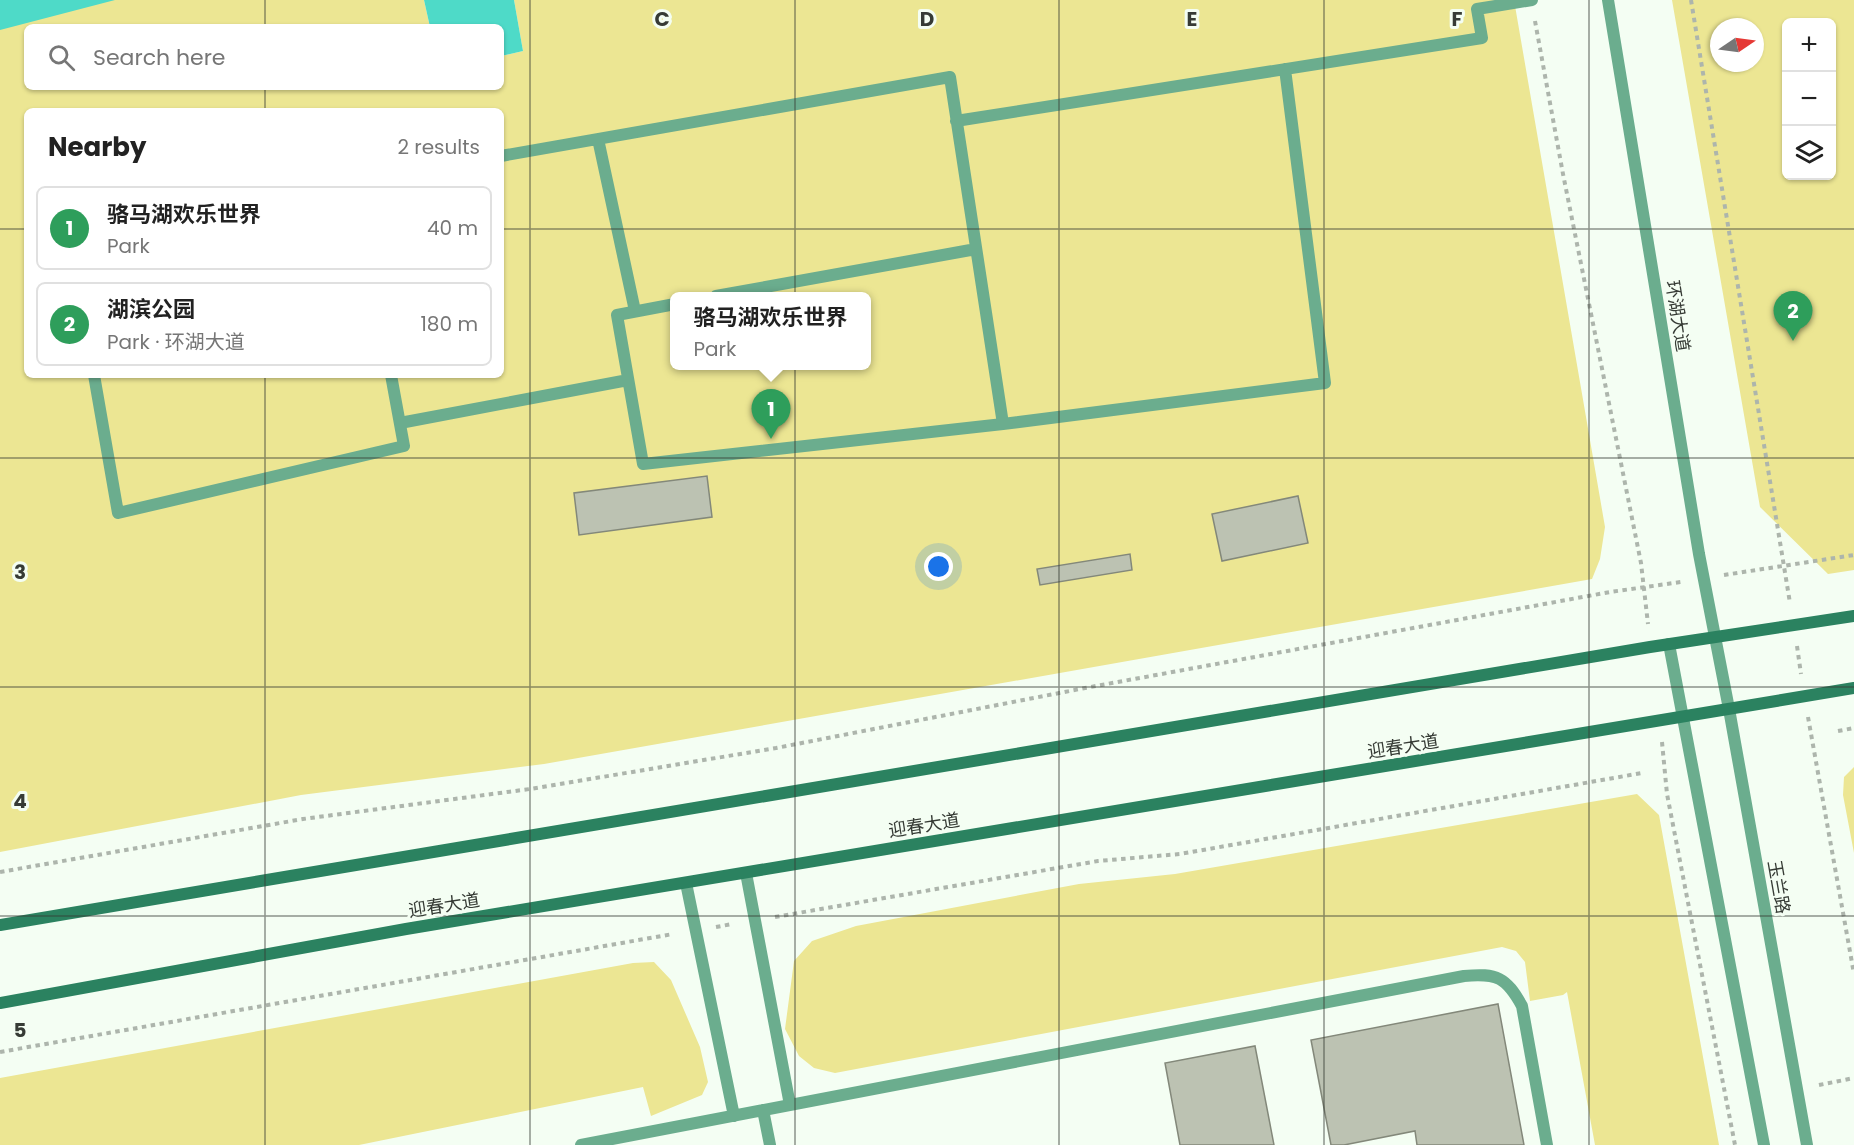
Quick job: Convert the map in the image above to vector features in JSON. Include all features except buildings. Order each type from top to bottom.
[{"type":"main road","points":[[0,925],[1715,636],[1794,627],[1854,616]]},
{"type":"main road","name":"迎春大道","points":[[0,1003],[406,929],[1854,688]]},
{"type":"street","points":[[956,121],[1482,38],[1477,9],[1532,0]]},
{"type":"street","name":"环湖大道","points":[[1608,0],[1715,636]]},
{"type":"street","points":[[670,305],[617,315],[644,464],[1003,424],[1324,383],[1285,69]]},
{"type":"street","points":[[504,155],[950,77],[1003,424]]},
{"type":"street","points":[[598,139],[635,311]]},
{"type":"street","points":[[743,292],[976,249]]},
{"type":"street","points":[[95,378],[118,513],[404,446],[392,378]]},
{"type":"street","points":[[400,423],[628,380]]},
{"type":"street","name":"玉兰路","points":[[1715,636],[1807,1145]]},
{"type":"street","points":[[1669,644],[1764,1145]]},
{"type":"street","points":[[746,873],[790,1105]]},
{"type":"street","points":[[686,883],[734,1116]]},
{"type":"street","points":[[581,1145],[1464,976],[1486,974],[1504,980],[1522,1006],[1546,1145]]},
{"type":"street","points":[[763,1110],[770,1145]]},
{"type":"path","points":[[1532,0],[1563,174],[1641,563],[1650,647]]},
{"type":"path","points":[[1691,0],[1805,697],[1854,974]]},
{"type":"path","points":[[0,872],[303,819],[530,789],[776,748],[1085,688],[1644,587],[1854,555]]},
{"type":"path","points":[[1659,721],[1667,794],[1735,1145]]},
{"type":"path","points":[[1839,731],[1854,728]]},
{"type":"path","points":[[0,1052],[1098,861],[1180,854],[1642,774]]},
{"type":"path","points":[[1797,1089],[1854,1078]]},
{"type":"shaded area","points":[[0,0],[424,0],[429,24],[24,24],[24,90],[504,90],[504,55],[523,51],[514,0],[1514,0],[1605,527],[1600,559],[1592,579],[544,764],[301,795],[0,852]]},
{"type":"shaded area","points":[[1672,0],[1854,0],[1854,570],[1828,574],[1760,507]]},
{"type":"shaded area","points":[[1854,767],[1854,853],[1843,795],[1844,777]]},
{"type":"shaded area","points":[[1637,794],[1659,815],[1719,1145],[1595,1145],[1567,992],[1563,995],[1530,1001],[1525,962],[1516,951],[1502,947],[835,1073],[814,1068],[799,1056],[785,1029],[794,961],[812,941],[856,926],[1079,884],[1175,874]]},
{"type":"shaded area","points":[[654,962],[671,980],[700,1047],[708,1082],[702,1095],[651,1116],[643,1087],[359,1145],[0,1145],[0,1078],[633,963]]},
{"type":"water","points":[[0,0],[115,0],[0,30]]},
{"type":"water","points":[[424,0],[514,0],[523,51],[504,55],[504,24],[429,24]]},
{"type":"place","name":"湖滨公园","points":[[1793,341]]},
{"type":"place","name":"骆马湖欢乐世界","points":[[771,439]]}]
